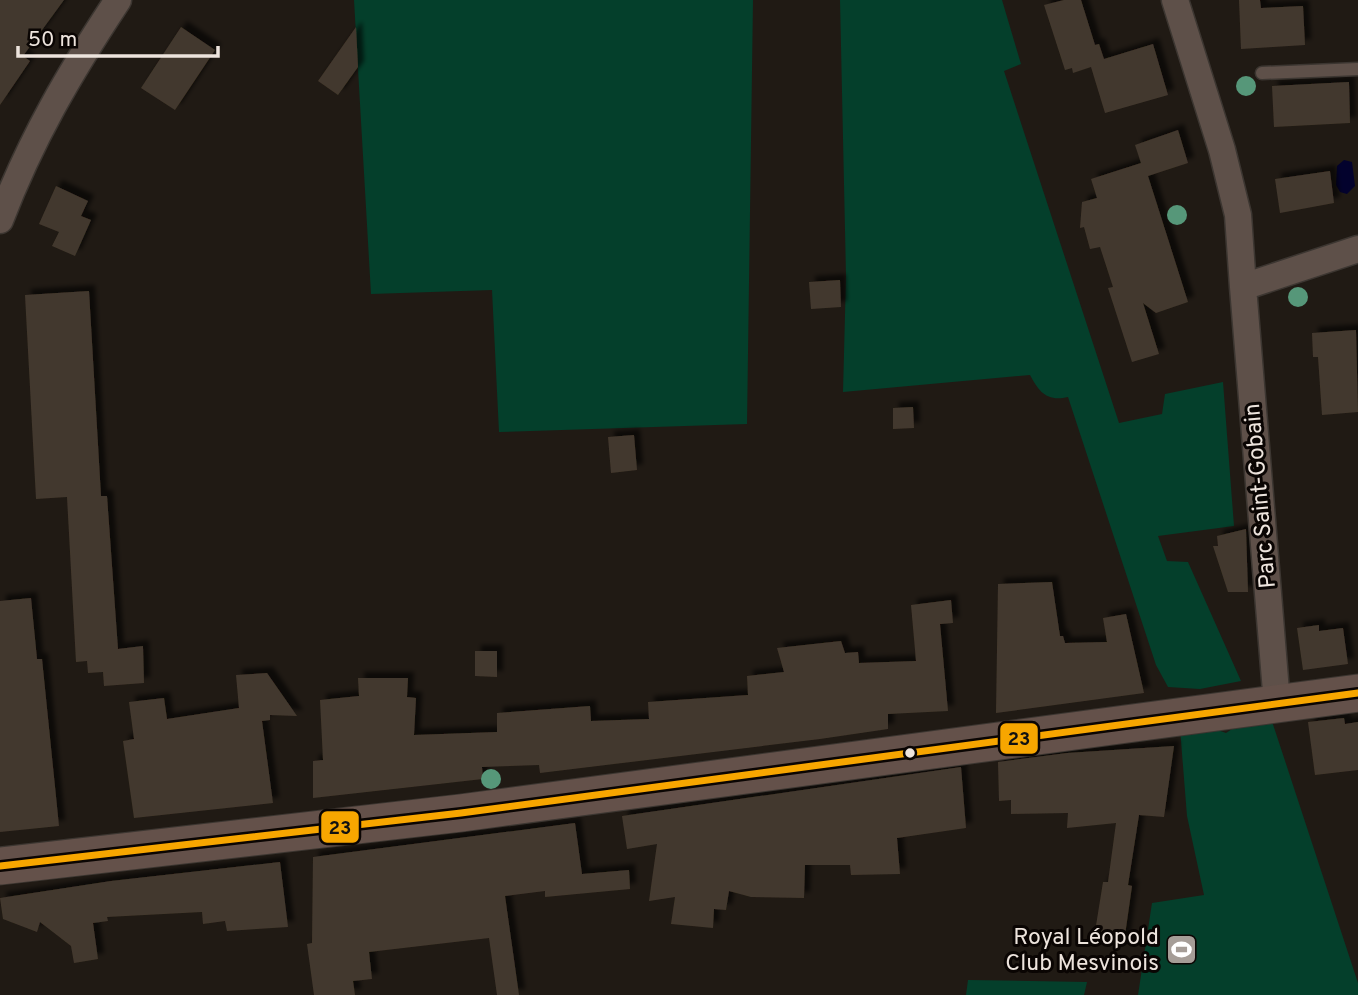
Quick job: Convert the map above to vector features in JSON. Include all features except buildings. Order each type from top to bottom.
[{"type":"street","points":[[0,220],[41,123],[65,79],[118,0]]},
{"type":"street","name":"Parc Saint-Gobain","points":[[1175,0],[1218,138],[1238,215],[1277,704]]},
{"type":"street","points":[[1243,287],[1358,249]]},
{"type":"street","points":[[0,866],[461,813],[1358,693]]},
{"type":"lane","points":[[1262,74],[1358,69]]},
{"type":"green space","points":[[354,0],[753,0],[747,424],[499,432],[492,290],[371,294]]},
{"type":"green space","points":[[840,0],[1002,0],[1021,64],[1004,71],[1119,423],[1162,414],[1165,394],[1223,382],[1234,526],[1158,536],[1167,561],[1188,562],[1241,681],[1200,689],[1168,687],[1156,665],[1068,397],[1049,397],[1030,375],[843,392],[846,276]]},
{"type":"green space","points":[[1267,706],[1358,983],[1358,995],[1138,995],[1152,903],[1204,895],[1187,816],[1179,716],[1226,733]]},
{"type":"green space","name":"Royal Léopold Club Mesvinois","points":[[968,980],[1087,982],[1084,995],[966,995]]},
{"type":"shaded area","points":[[1344,160],[1352,162],[1355,186],[1347,194],[1340,192],[1336,185],[1337,166]]},
{"type":"transit line","name":"23","points":[[0,866],[461,813],[1358,693]]},
{"type":"place","name":"Royal Léopold Club Mesvinois","points":[[1182,949]]}]
